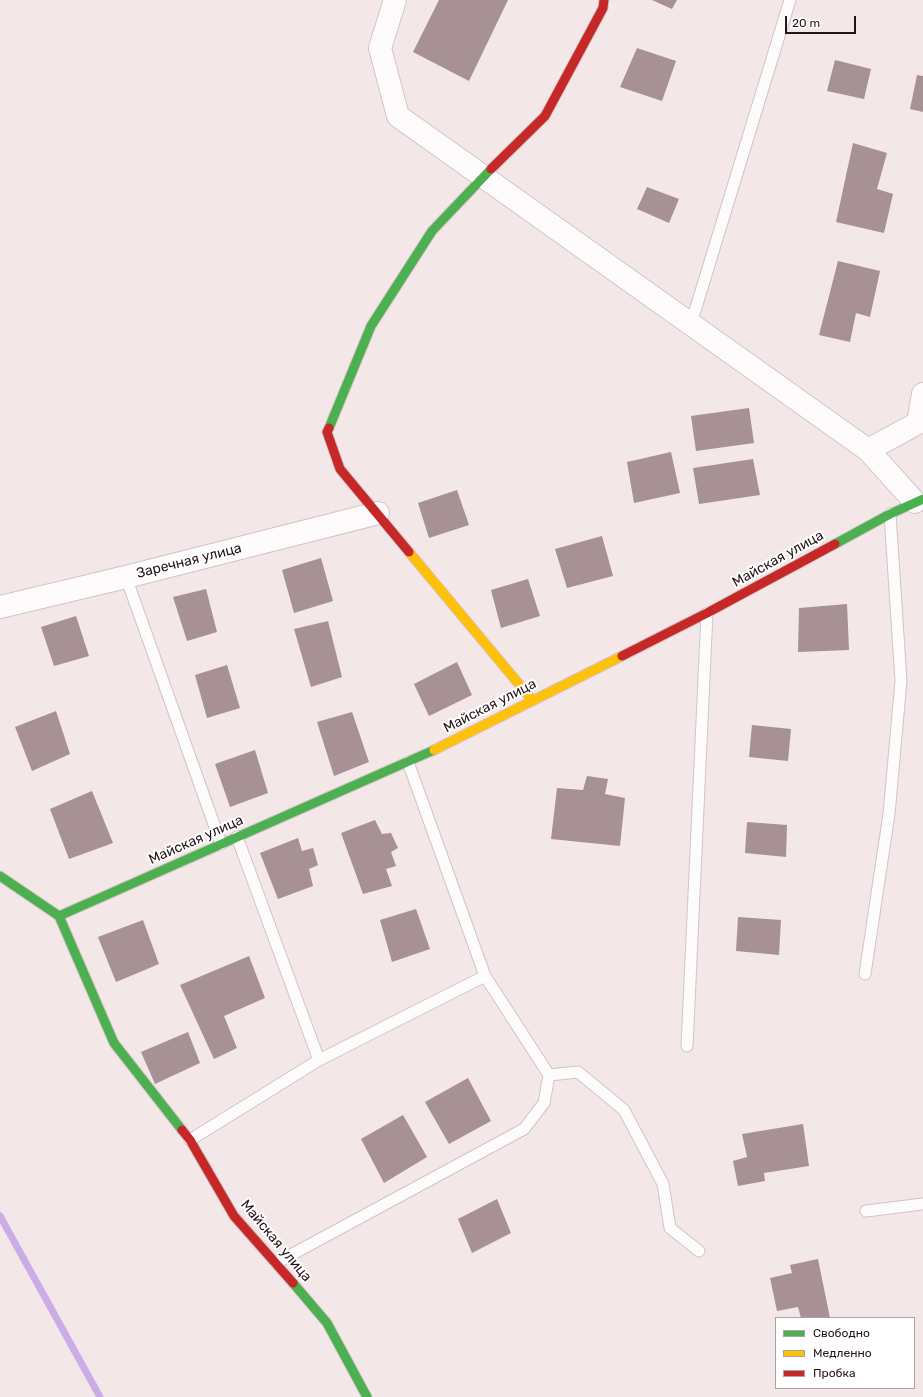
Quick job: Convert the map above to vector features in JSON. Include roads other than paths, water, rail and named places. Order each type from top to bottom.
[{"type":"street","points":[[395,0],[380,48],[398,116],[868,450],[919,500]]},
{"type":"street","points":[[533,701],[340,469],[327,432],[370,326],[432,231],[483,177],[545,116],[603,8],[604,0]]},
{"type":"street","points":[[868,450],[918,423],[923,394]]},
{"type":"street","name":"Майская улица","points":[[367,1397],[327,1323],[234,1216],[190,1140],[114,1042],[58,916],[408,762],[707,614],[890,514],[919,500]]},
{"type":"street","name":"Заречная улица","points":[[0,607],[126,578],[378,513]]},
{"type":"street","points":[[0,876],[58,916]]},
{"type":"lane","points":[[691,324],[790,0]]},
{"type":"lane","points":[[864,974],[889,814],[901,681],[890,514]]},
{"type":"lane","points":[[126,578],[221,844]]},
{"type":"lane","points":[[687,1046],[707,614]]},
{"type":"lane","points":[[276,1263],[524,1129],[544,1104],[549,1075],[485,976],[408,762]]},
{"type":"lane","points":[[237,838],[319,1060]]},
{"type":"lane","points":[[190,1140],[319,1060],[485,976]]},
{"type":"lane","points":[[549,1075],[578,1072],[624,1110],[663,1184],[670,1228],[699,1251]]},
{"type":"lane","points":[[866,1211],[923,1204]]},
{"type":"waterway","points":[[0,1216],[100,1397]]}]
